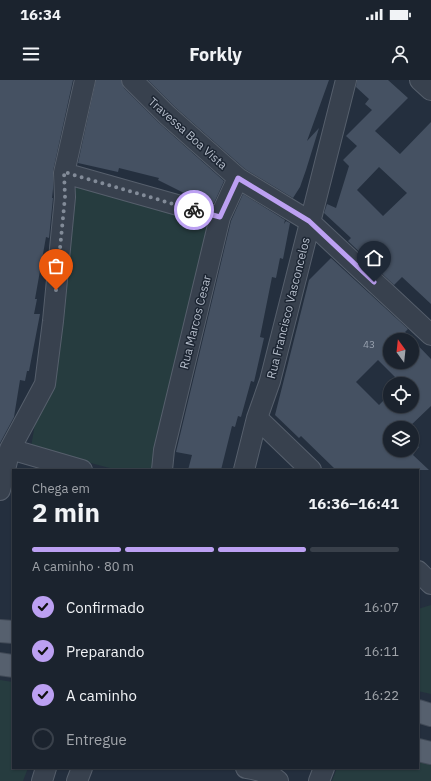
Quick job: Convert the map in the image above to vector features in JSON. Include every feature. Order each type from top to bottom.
[{"type":"main road","points":[[0,631],[12,632]]},
{"type":"main road","points":[[0,664],[12,666]]},
{"type":"main road","points":[[419,711],[431,715]]},
{"type":"main road","points":[[419,750],[431,753]]},
{"type":"street","points":[[0,490],[10,449],[45,384],[65,204],[64,172],[85,80]]},
{"type":"street","name":"Travessa Boa Vista","points":[[132,80],[167,115],[238,178],[309,221],[431,335]]},
{"type":"street","name":"Rua Francisco Vasconcelos","points":[[244,469],[257,418],[270,381],[309,221],[346,80]]},
{"type":"street","points":[[420,80],[431,90]]},
{"type":"street","points":[[64,172],[220,217]]},
{"type":"street","name":"Rua Marcos Cesar","points":[[162,469],[164,450],[220,217],[238,178]]},
{"type":"street","points":[[257,418],[310,469]]},
{"type":"street","points":[[10,449],[79,469]]},
{"type":"street","points":[[419,572],[431,584]]},
{"type":"street","points":[[42,781],[46,769]]},
{"type":"street","points":[[76,781],[82,769]]},
{"type":"street","points":[[251,769],[271,775],[278,781]]},
{"type":"street","points":[[319,781],[324,769]]},
{"type":"green space","points":[[76,185],[210,222],[155,469],[113,469],[31,447]]},
{"type":"green space","points":[[431,605],[431,694],[419,691],[419,609]]},
{"type":"green space","points":[[0,680],[12,682],[12,769],[28,769],[23,781],[0,781]]},
{"type":"green space","points":[[419,761],[431,763],[431,781],[332,781],[337,769],[419,769]]},
{"type":"building","points":[[0,80],[73,80],[53,171],[53,198],[49,238],[46,237],[35,299],[37,299],[34,314],[40,314],[29,371],[27,371],[25,381],[20,380],[14,417],[0,443]]},
{"type":"building","points":[[96,80],[121,80],[124,88],[159,123],[224,181],[214,203],[201,200],[193,196],[192,197],[158,180],[159,178],[119,168],[118,172],[78,163]]},
{"type":"building","points":[[148,80],[329,80],[307,141],[319,128],[300,187],[293,198],[245,169],[175,107]]},
{"type":"building","points":[[357,80],[388,80],[408,98],[375,131],[400,154],[431,122],[431,304],[402,277],[394,285],[348,241],[351,238],[324,213],[327,204],[336,208],[349,166],[343,160],[357,146],[346,136],[372,110],[365,104],[369,99],[356,87]],"holes":[[[379,167],[407,193],[383,216],[357,190]]]},
{"type":"building","points":[[243,194],[285,220],[284,224],[286,221],[290,223],[283,259],[280,258],[276,278],[272,277],[260,337],[264,338],[254,382],[251,381],[241,417],[238,416],[235,427],[232,426],[221,469],[188,469],[192,455],[176,452],[231,221]]},
{"type":"building","points":[[331,258],[408,329],[405,332],[406,333],[383,333],[383,365],[378,360],[356,382],[379,405],[383,401],[383,413],[419,413],[419,377],[395,377],[387,369],[419,369],[419,347],[431,359],[431,406],[415,421],[383,421],[383,457],[415,457],[429,470],[335,469],[301,436],[299,438],[275,415],[309,280]]},
{"type":"way so far","points":[[56,290],[65,197],[64,172],[194,210]]},
{"type":"route","points":[[194,210],[220,217],[238,178],[309,221],[374,282]]}]
